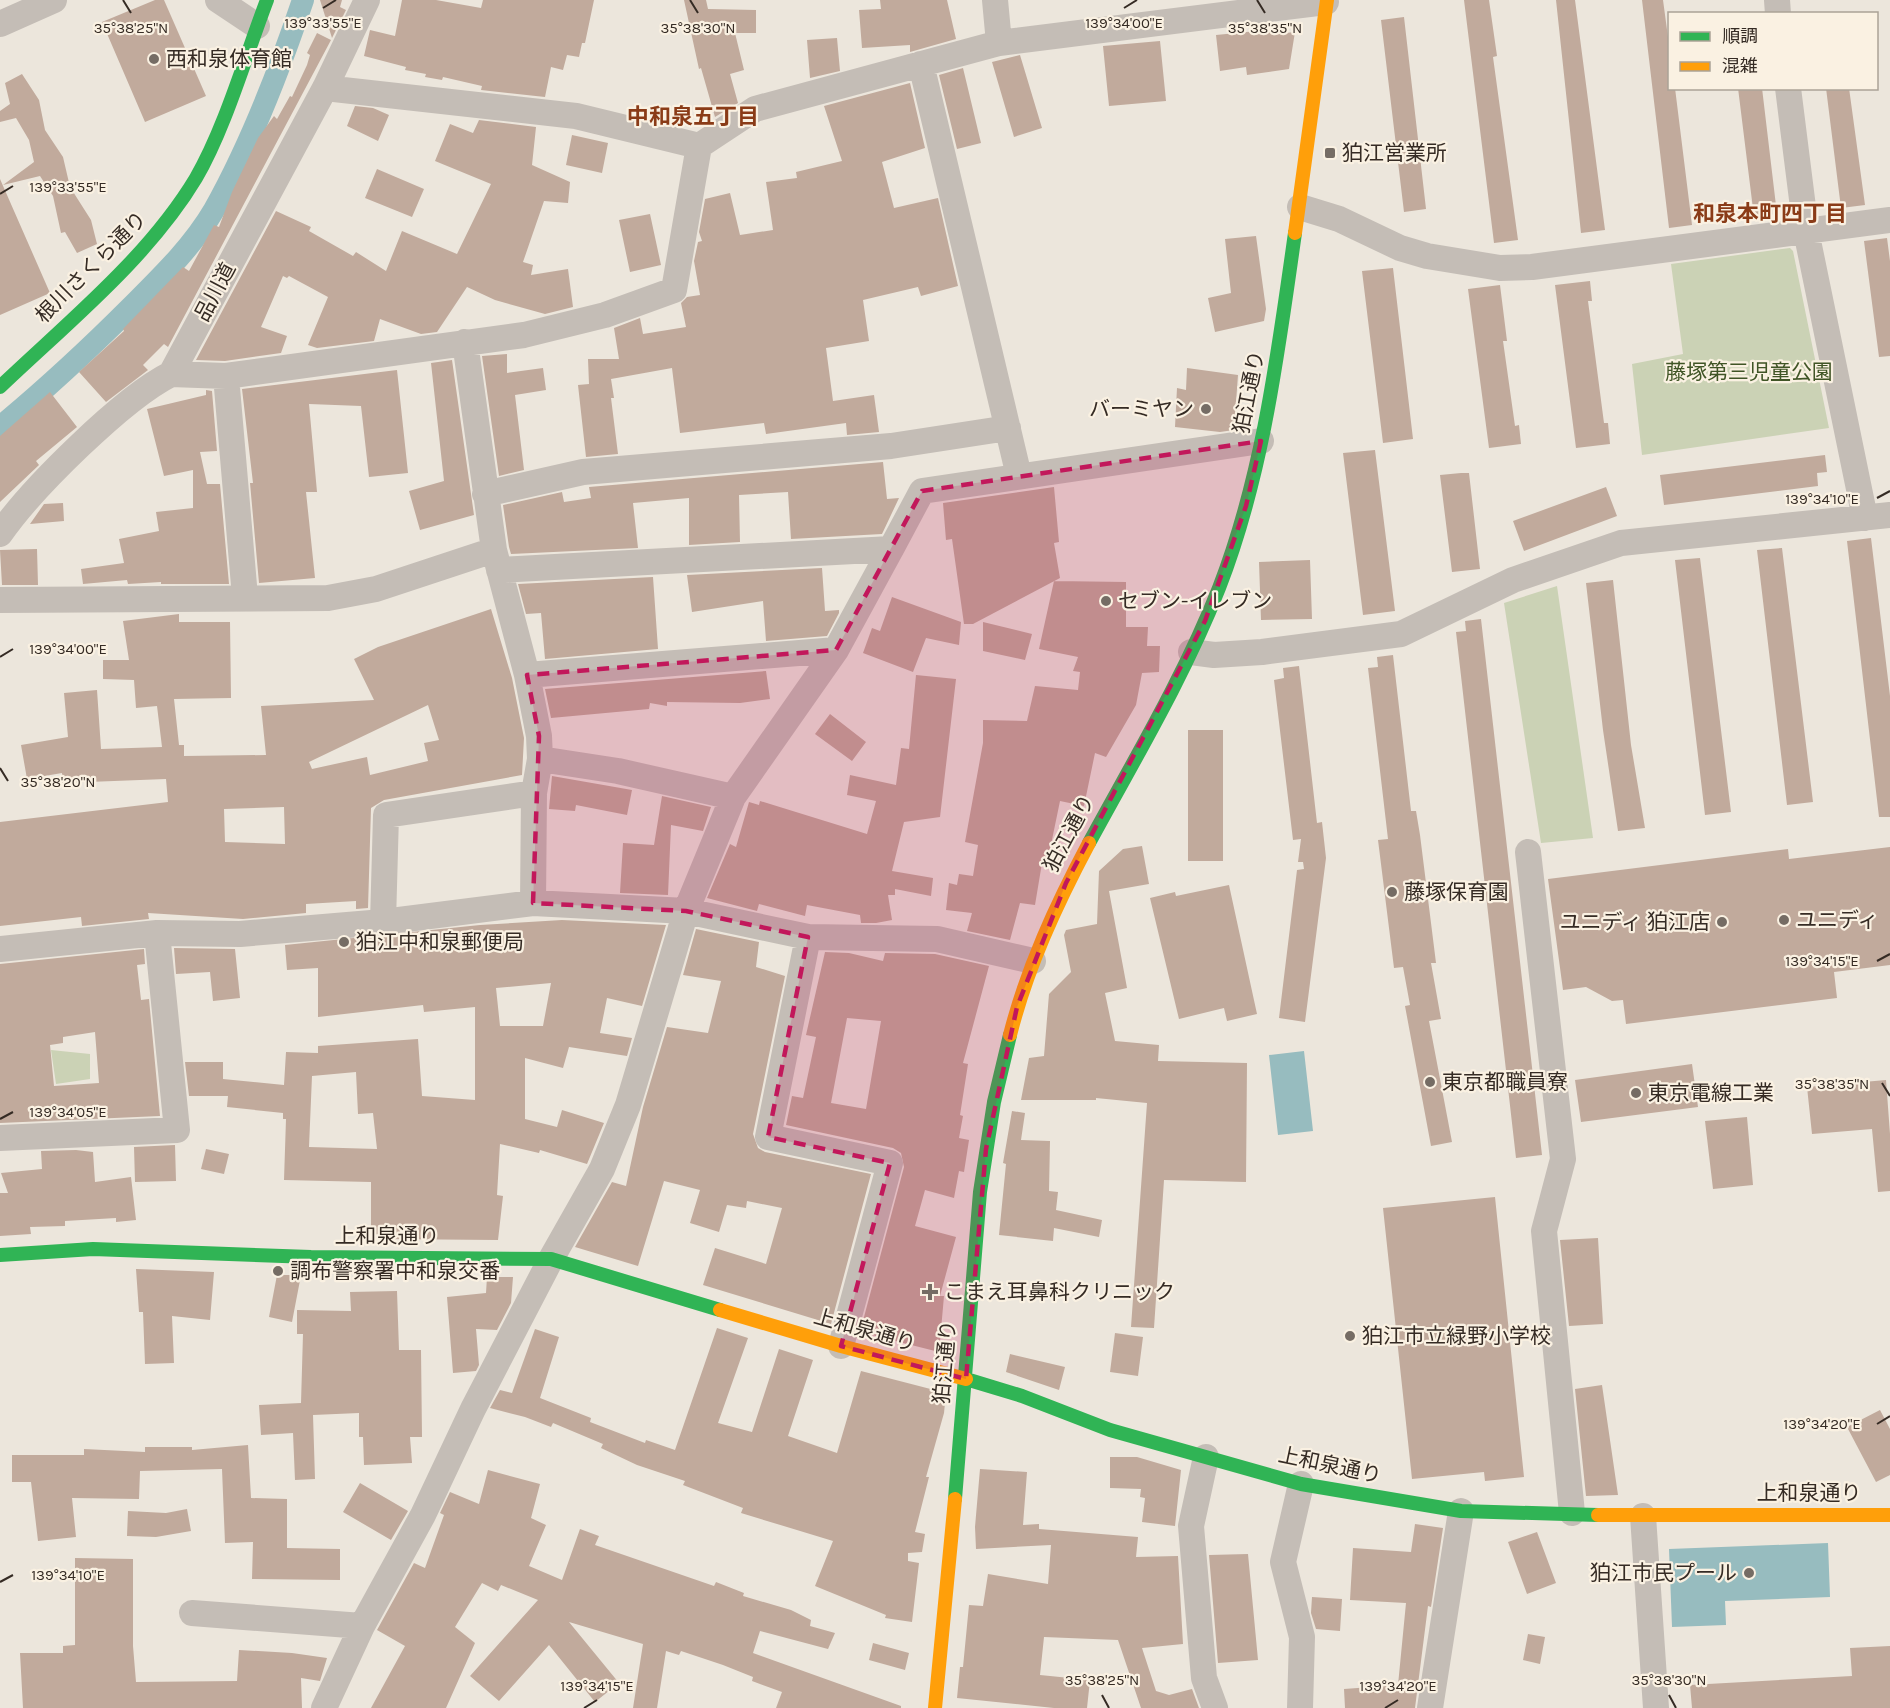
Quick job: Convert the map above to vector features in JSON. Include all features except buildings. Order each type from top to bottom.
[{"type":"street","points":[[0,24],[54,0]]},
{"type":"street","points":[[218,0],[257,26]]},
{"type":"street","name":"根川さくら通り","points":[[0,387],[133,259],[161,228],[195,177],[208,151],[267,0]]},
{"type":"street","name":"品川道","points":[[0,534],[17,509],[86,442],[156,381],[171,374],[325,88],[367,0]]},
{"type":"street","points":[[995,0],[999,43]]},
{"type":"street","points":[[171,374],[226,376],[524,335],[582,321],[674,290],[699,146],[755,109],[999,43],[1327,1]]},
{"type":"street","name":"狛江通り","points":[[935,1708],[966,1379],[976,1237],[986,1149],[1005,1054],[1033,961],[1066,883],[1191,652],[1219,587],[1245,506],[1261,441],[1279,348],[1327,1]]},
{"type":"street","points":[[921,64],[1019,476]]},
{"type":"street","points":[[325,88],[576,116],[699,146]]},
{"type":"street","points":[[1788,90],[1806,231],[1864,518]]},
{"type":"street","points":[[1300,207],[1339,219],[1400,248],[1437,258],[1500,268],[1532,267],[1890,220]]},
{"type":"street","points":[[465,342],[496,560],[527,675],[539,736],[540,759],[534,794],[533,903]]},
{"type":"street","points":[[226,376],[245,597]]},
{"type":"street","points":[[485,494],[583,472],[891,446],[1008,428]]},
{"type":"street","points":[[324,1708],[362,1626],[423,1515],[473,1409],[551,1259],[602,1169],[628,1105],[686,911],[733,796],[836,650],[922,491],[1261,441]]},
{"type":"street","points":[[1191,652],[1214,655],[1262,652],[1401,634],[1513,580],[1621,543],[1890,515]]},
{"type":"street","points":[[0,600],[328,598],[376,589],[496,560],[891,549]]},
{"type":"street","points":[[527,675],[836,650]]},
{"type":"street","points":[[540,759],[618,771],[733,796]]},
{"type":"street","points":[[383,922],[386,815],[534,794]]},
{"type":"street","points":[[1528,852],[1563,1159],[1544,1231],[1572,1513]]},
{"type":"street","points":[[0,949],[157,933],[240,934],[383,922],[533,903],[686,911],[808,937],[937,939],[1033,961]]},
{"type":"street","points":[[0,1138],[177,1130],[157,933]]},
{"type":"street","points":[[808,937],[768,1137],[890,1163],[841,1346]]},
{"type":"street","name":"上和泉通り","points":[[0,1255],[93,1249],[311,1257],[551,1259],[841,1346],[966,1379],[1022,1396],[1110,1430],[1301,1484],[1461,1511],[1643,1516],[1850,1513],[1890,1515]]},
{"type":"street","points":[[1206,1457],[1191,1526],[1204,1678],[1215,1708]]},
{"type":"street","points":[[1300,1708],[1302,1637],[1283,1562],[1301,1484]]},
{"type":"street","points":[[1430,1708],[1461,1511]]},
{"type":"street","points":[[1643,1516],[1656,1708]]},
{"type":"street","points":[[192,1613],[362,1626]]},
{"type":"highlighted area","points":[[1261,441],[1246,506],[1205,621],[1066,883],[1017,1007],[986,1149],[966,1379],[841,1346],[890,1163],[768,1137],[808,937],[686,911],[533,903],[539,736],[527,675],[836,650],[922,491]]},
{"type":"green space","name":"藤塚第三児童公園","points":[[1790,248],[1793,251],[1829,428],[1642,455],[1632,364],[1683,354],[1671,264]]},
{"type":"green space","points":[[1557,586],[1593,838],[1541,843],[1504,603]]},
{"type":"green space","points":[[51,1050],[90,1054],[90,1079],[56,1084]]},
{"type":"water","points":[[1304,1051],[1313,1131],[1278,1135],[1269,1055]]},
{"type":"water","name":"狛江市民プール","points":[[1828,1543],[1830,1597],[1725,1601],[1726,1625],[1672,1627],[1669,1549]]},
{"type":"waterway","points":[[0,427],[115,323],[176,261],[206,223],[252,133],[303,0]]},
{"type":"traffic: fast","points":[[0,387],[131,262],[177,207],[207,158],[267,0]]},
{"type":"traffic: fast","points":[[1089,843],[1158,718],[1190,654],[1219,588],[1234,545],[1247,502],[1267,413],[1295,233]]},
{"type":"traffic: fast","points":[[955,1499],[980,1192],[994,1102],[1010,1035]]},
{"type":"traffic: fast","points":[[0,1255],[93,1249],[311,1257],[551,1259],[720,1310]]},
{"type":"traffic: fast","points":[[966,1379],[1022,1396],[1110,1430],[1301,1484],[1461,1511],[1598,1515]]},
{"type":"traffic: slow","points":[[1295,233],[1327,0]]},
{"type":"traffic: slow","points":[[1010,1035],[1025,985],[1044,937],[1089,843]]},
{"type":"traffic: slow","points":[[720,1310],[841,1346],[966,1379]]},
{"type":"traffic: slow","points":[[935,1708],[955,1499]]},
{"type":"traffic: slow","points":[[1598,1515],[1890,1515]]},
{"type":"place","name":"西和泉体育館","points":[[154,59]]},
{"type":"place","name":"狛江営業所","points":[[1330,153]]},
{"type":"place","name":"バーミヤン","points":[[1206,409]]},
{"type":"place","name":"セブン-イレブン","points":[[1106,601]]},
{"type":"place","name":"藤塚保育園","points":[[1392,892]]},
{"type":"place","name":"ユニディ","points":[[1784,920]]},
{"type":"place","name":"ユニディ 狛江店","points":[[1722,922]]},
{"type":"place","name":"狛江中和泉郵便局","points":[[344,942]]},
{"type":"place","name":"東京都職員寮","points":[[1430,1082]]},
{"type":"place","name":"東京電線工業","points":[[1636,1093]]},
{"type":"place","name":"調布警察署中和泉交番","points":[[278,1271]]},
{"type":"place","name":"こまえ耳鼻科クリニック","points":[[930,1292]]},
{"type":"place","name":"狛江市立緑野小学校","points":[[1350,1336]]},
{"type":"place","name":"狛江市民プール","points":[[1749,1573]]},
{"type":"district","name":"中和泉五丁目","points":[[693,117]]},
{"type":"district","name":"和泉本町四丁目","points":[[1770,214]]}]
